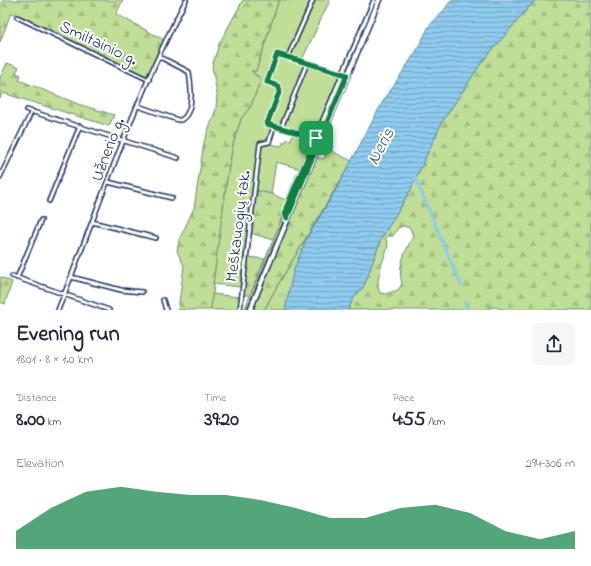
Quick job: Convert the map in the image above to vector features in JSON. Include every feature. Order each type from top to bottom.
[{"type":"main road","points":[[250,310],[344,75],[379,0]]},
{"type":"street","name":"Užnerio g.","points":[[58,310],[138,106],[171,29],[186,0]]},
{"type":"street","points":[[288,57],[313,0]]},
{"type":"street","points":[[318,138],[267,124],[280,90],[278,86],[267,82],[277,54],[344,75],[374,0]]},
{"type":"street","name":"Smiltainio g.","points":[[16,17],[149,80]]},
{"type":"street","points":[[138,106],[178,120],[185,117],[192,94],[189,72],[160,57]]},
{"type":"street","points":[[281,128],[307,63]]},
{"type":"street","points":[[27,110],[178,158]]},
{"type":"street","points":[[0,177],[32,111]]},
{"type":"street","points":[[49,201],[80,126]]},
{"type":"street","name":"Meškauogių tak.","points":[[240,310],[260,144],[269,142],[274,126]]},
{"type":"street","points":[[108,182],[172,198]]},
{"type":"street","points":[[17,278],[41,220]]},
{"type":"street","points":[[92,222],[156,238]]},
{"type":"street","points":[[12,276],[109,310]]},
{"type":"street","points":[[71,277],[121,290],[142,292]]},
{"type":"street","points":[[163,300],[166,310]]},
{"type":"green space","points":[[3,0],[123,0],[116,14],[164,40],[146,78],[11,13],[0,42],[0,3]]},
{"type":"green space","points":[[243,0],[279,0],[256,71],[252,72],[261,79],[251,106],[241,119],[233,145],[227,179],[211,310],[178,310],[184,266],[177,251],[179,240],[194,208],[204,142],[216,109],[217,94],[212,66],[219,44]]},
{"type":"green space","points":[[279,0],[312,0],[287,55],[276,53],[266,82],[279,89],[266,125],[272,127],[267,142],[259,141],[240,287],[213,284],[233,145],[241,119],[251,106],[261,79],[251,71],[256,71]]},
{"type":"green space","points":[[314,0],[330,0],[302,60],[290,56]]},
{"type":"green space","points":[[535,0],[591,0],[591,310],[506,310],[494,307],[484,310],[348,310],[353,299],[364,286],[381,239],[410,191],[442,122],[482,62]],"holes":[[[403,226],[410,228],[413,236],[401,265],[400,271],[402,284],[398,290],[385,294],[380,293],[378,282],[382,263],[388,246],[386,239],[387,236],[393,236],[398,228]]]},
{"type":"green space","points":[[278,55],[306,63],[281,126],[270,123],[281,89],[268,82]]},
{"type":"green space","points":[[7,63],[19,67],[16,73],[21,75],[19,80],[78,104],[114,115],[109,126],[3,93],[0,98],[0,78]]},
{"type":"green space","points":[[307,64],[341,75],[315,136],[283,127]]},
{"type":"green space","points":[[293,132],[314,139],[301,169],[276,162],[271,194],[255,190],[261,146],[269,144],[282,146],[283,142],[286,142],[287,139],[291,140]]},
{"type":"green space","points":[[321,146],[352,161],[264,310],[252,310],[316,157],[324,159],[326,153],[320,150]]},
{"type":"green space","points":[[352,161],[307,238],[294,269],[285,310],[264,310],[276,288]]},
{"type":"green space","points":[[255,190],[272,194],[288,201],[274,238],[270,239],[250,233]]},
{"type":"green space","points":[[283,216],[285,217],[246,310],[244,310]]},
{"type":"green space","points":[[247,257],[265,259],[250,295],[242,295]]},
{"type":"green space","points":[[0,277],[12,282],[5,304],[0,302]]},
{"type":"green space","points":[[212,294],[239,297],[238,310],[211,310]]},
{"type":"water","name":"Neris","points":[[451,0],[535,0],[482,62],[442,122],[410,191],[381,239],[364,286],[353,299],[348,310],[285,310],[294,269],[307,238],[337,188],[382,103],[417,50],[429,26],[445,9]]},
{"type":"waterway","points":[[414,175],[461,285]]},
{"type":"waterway","points":[[465,302],[466,310]]},
{"type":"route","points":[[277,54],[347,75],[287,218],[285,214],[286,208],[316,138],[267,124],[280,90],[278,86],[267,82],[277,54]]}]
